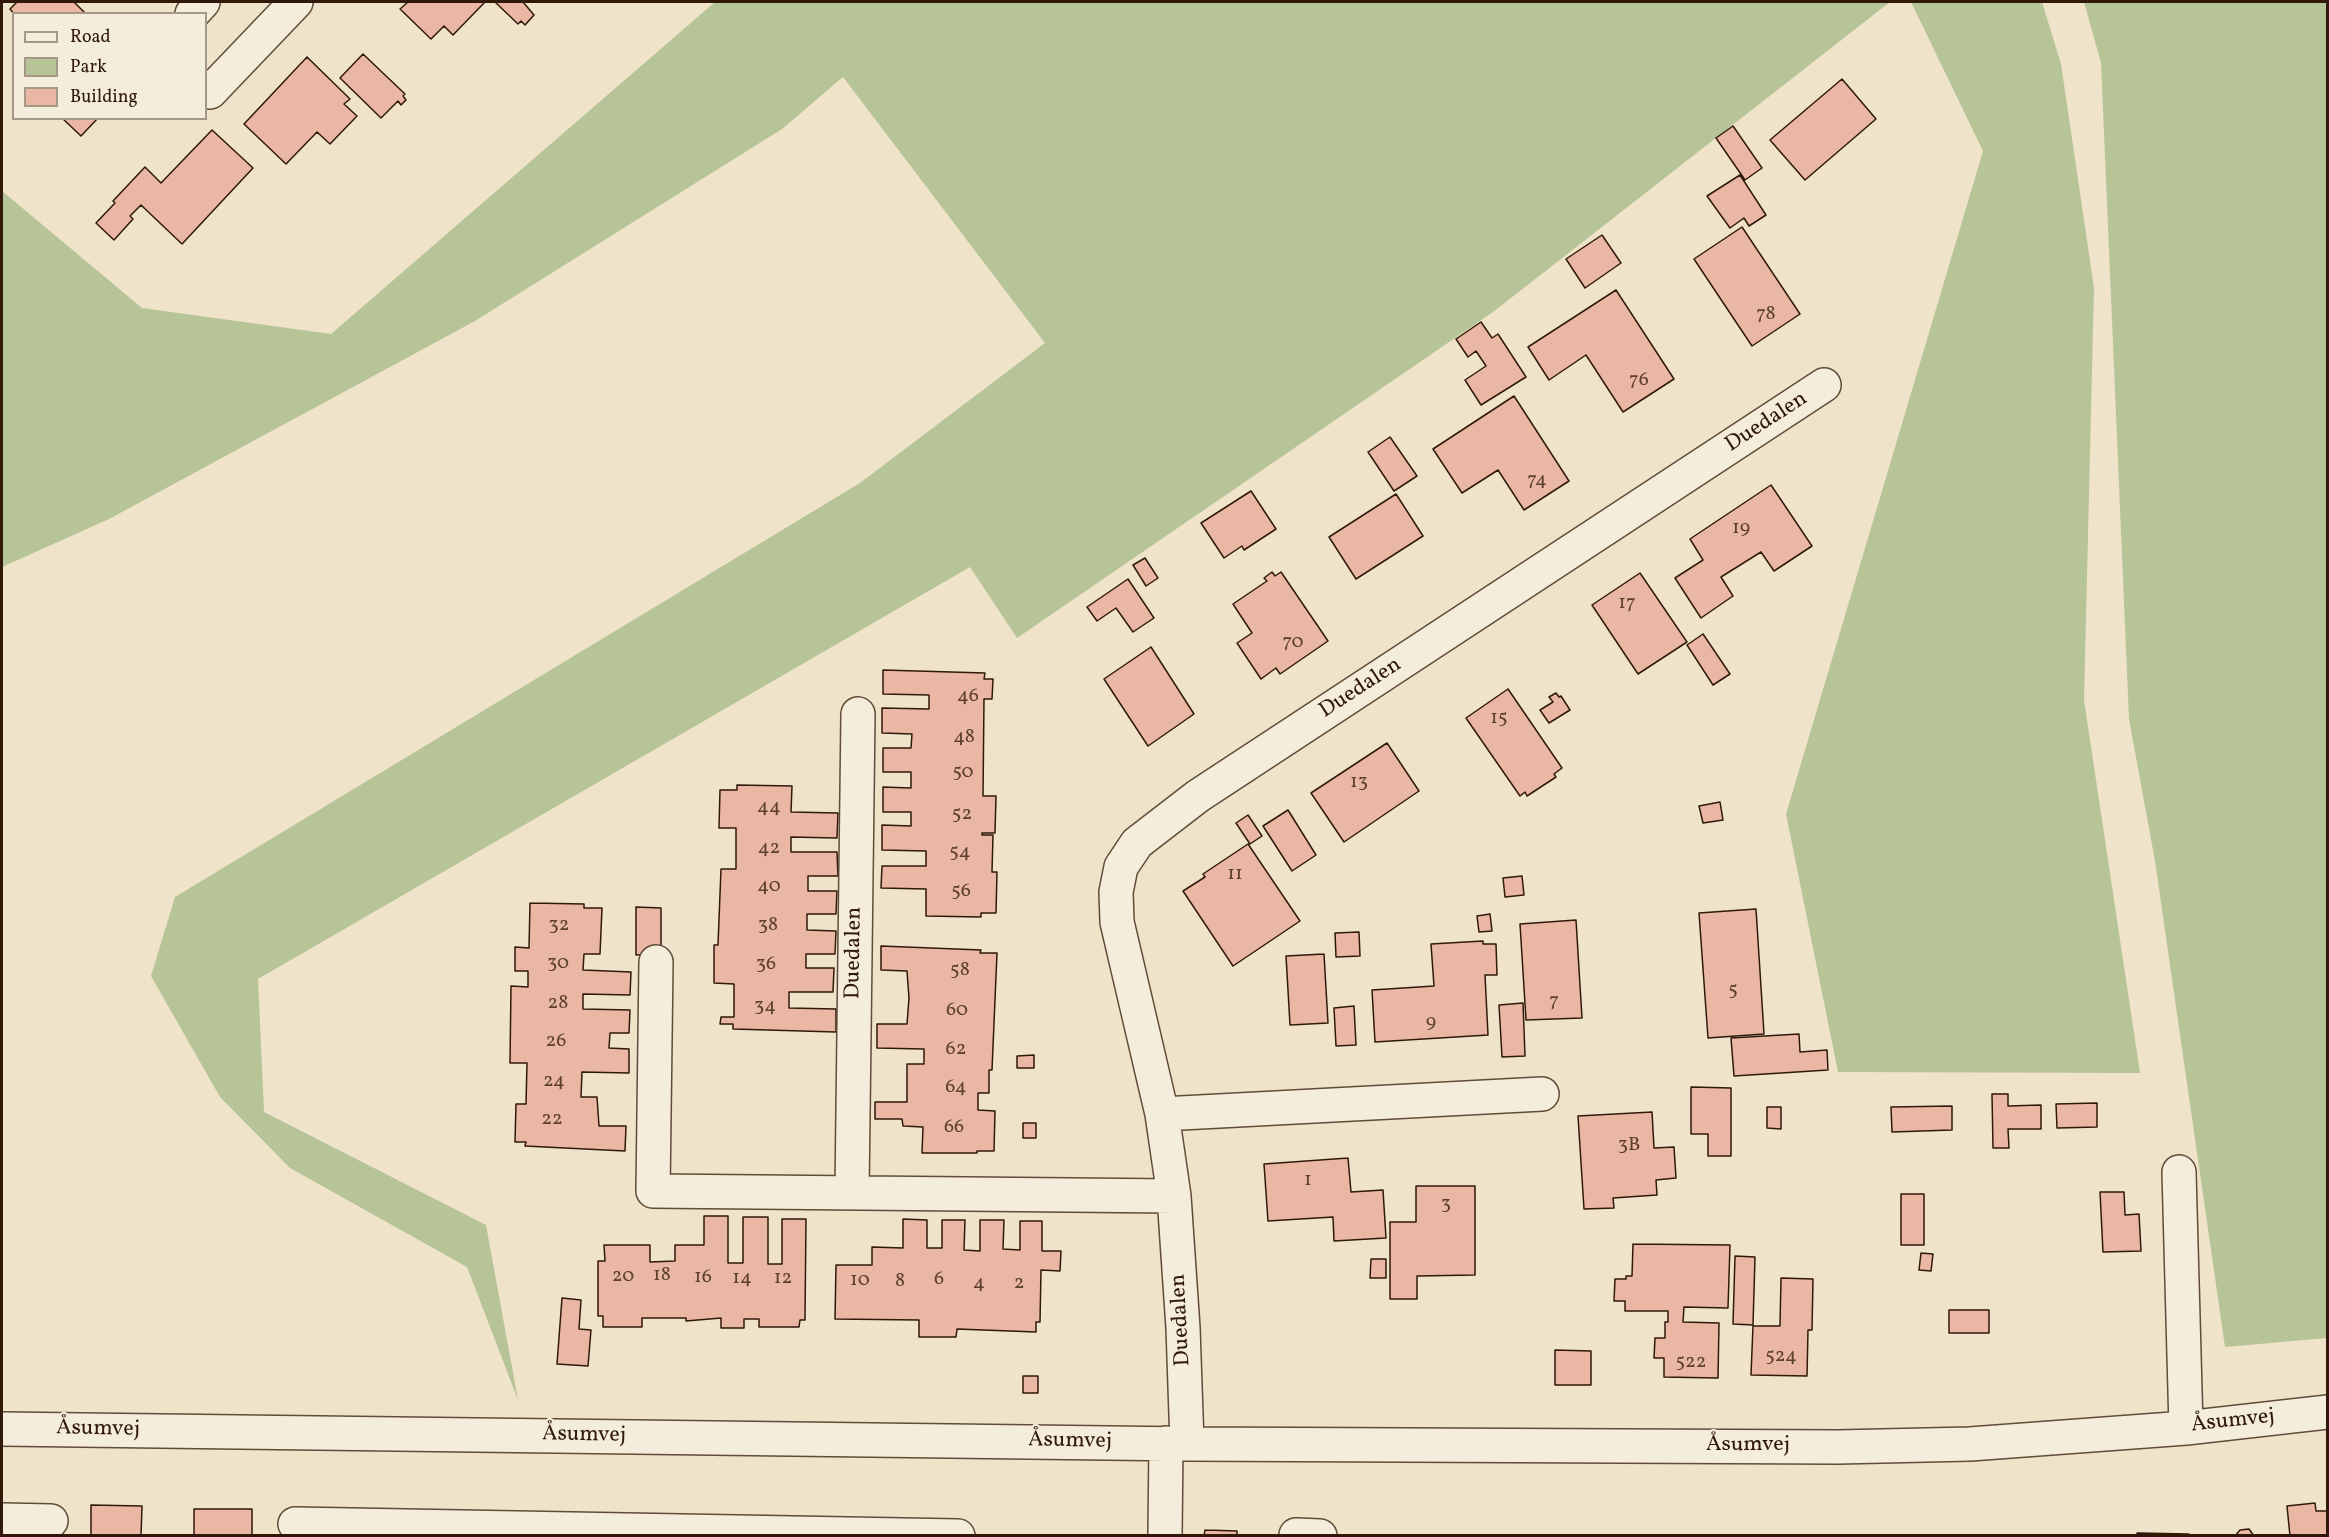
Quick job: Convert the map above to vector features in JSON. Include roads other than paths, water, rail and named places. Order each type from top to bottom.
[{"type":"street","points":[[207,88],[210,92],[296,2]]},
{"type":"street","name":"Duedalen","points":[[1177,1443],[1183,1328],[1174,1196],[1162,1114],[1117,922],[1116,892],[1120,867],[1137,843],[1215,785],[1824,385]]},
{"type":"street","name":"Duedalen","points":[[852,1192],[858,714]]},
{"type":"street","points":[[656,962],[653,1191],[1174,1196]]},
{"type":"street","points":[[1162,1114],[1542,1094]]},
{"type":"street","points":[[2179,1172],[2186,1428]]},
{"type":"street","name":"Åsumvej","points":[[2,1429],[1177,1443],[1850,1446],[1970,1444],[2186,1428],[2328,1412]]},
{"type":"street","points":[[1165,1536],[1177,1443]]},
{"type":"street","points":[[2,1520],[51,1521]]},
{"type":"street","points":[[295,1524],[676,1533],[958,1536]]},
{"type":"street","points":[[1296,1535],[1320,1536]]}]
